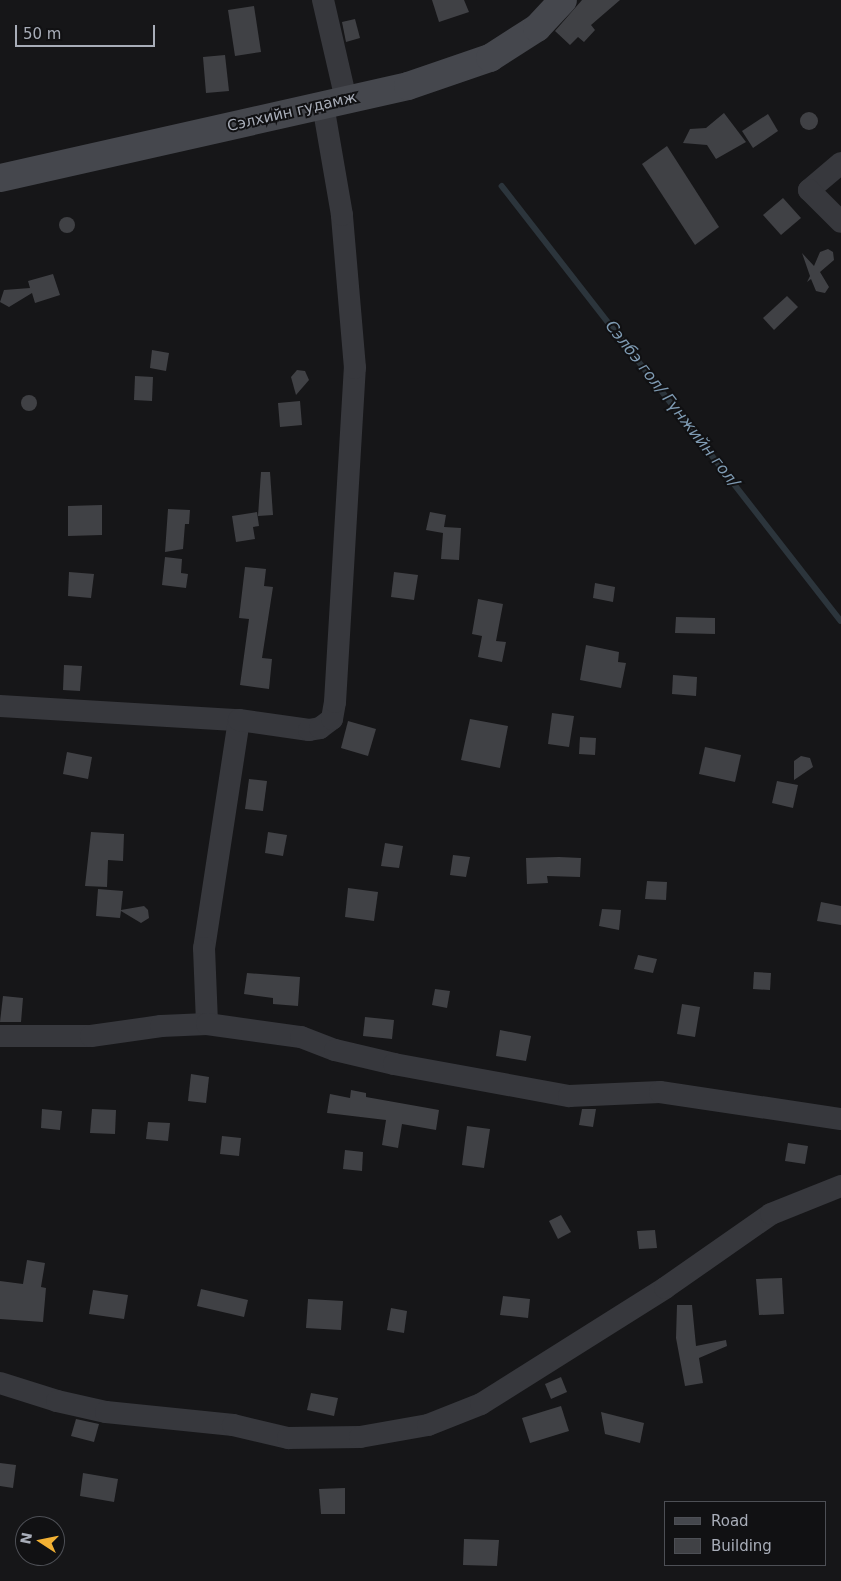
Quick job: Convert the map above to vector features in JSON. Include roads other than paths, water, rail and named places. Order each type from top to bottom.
[{"type":"main road","name":"Сэлхийн гудамж","points":[[0,178],[408,86],[490,58],[537,28],[562,0]]},
{"type":"street","points":[[0,706],[239,720],[309,730],[320,728],[332,719],[335,702],[356,368],[342,215],[335,103],[323,0]]},
{"type":"street","points":[[841,163],[809,190],[841,222]]},
{"type":"street","points":[[207,1024],[204,948],[239,720]]},
{"type":"street","points":[[0,1036],[91,1036],[160,1026],[207,1024],[301,1037],[335,1050],[386,1062],[569,1096],[660,1092],[841,1119]]},
{"type":"street","points":[[0,1383],[57,1401],[106,1412],[233,1425],[288,1438],[360,1436],[428,1425],[480,1404],[665,1288],[771,1214],[841,1186]]},
{"type":"waterway","name":"Сэлбэ гол/ Гүнжийн гол/","points":[[502,186],[841,621]]}]
